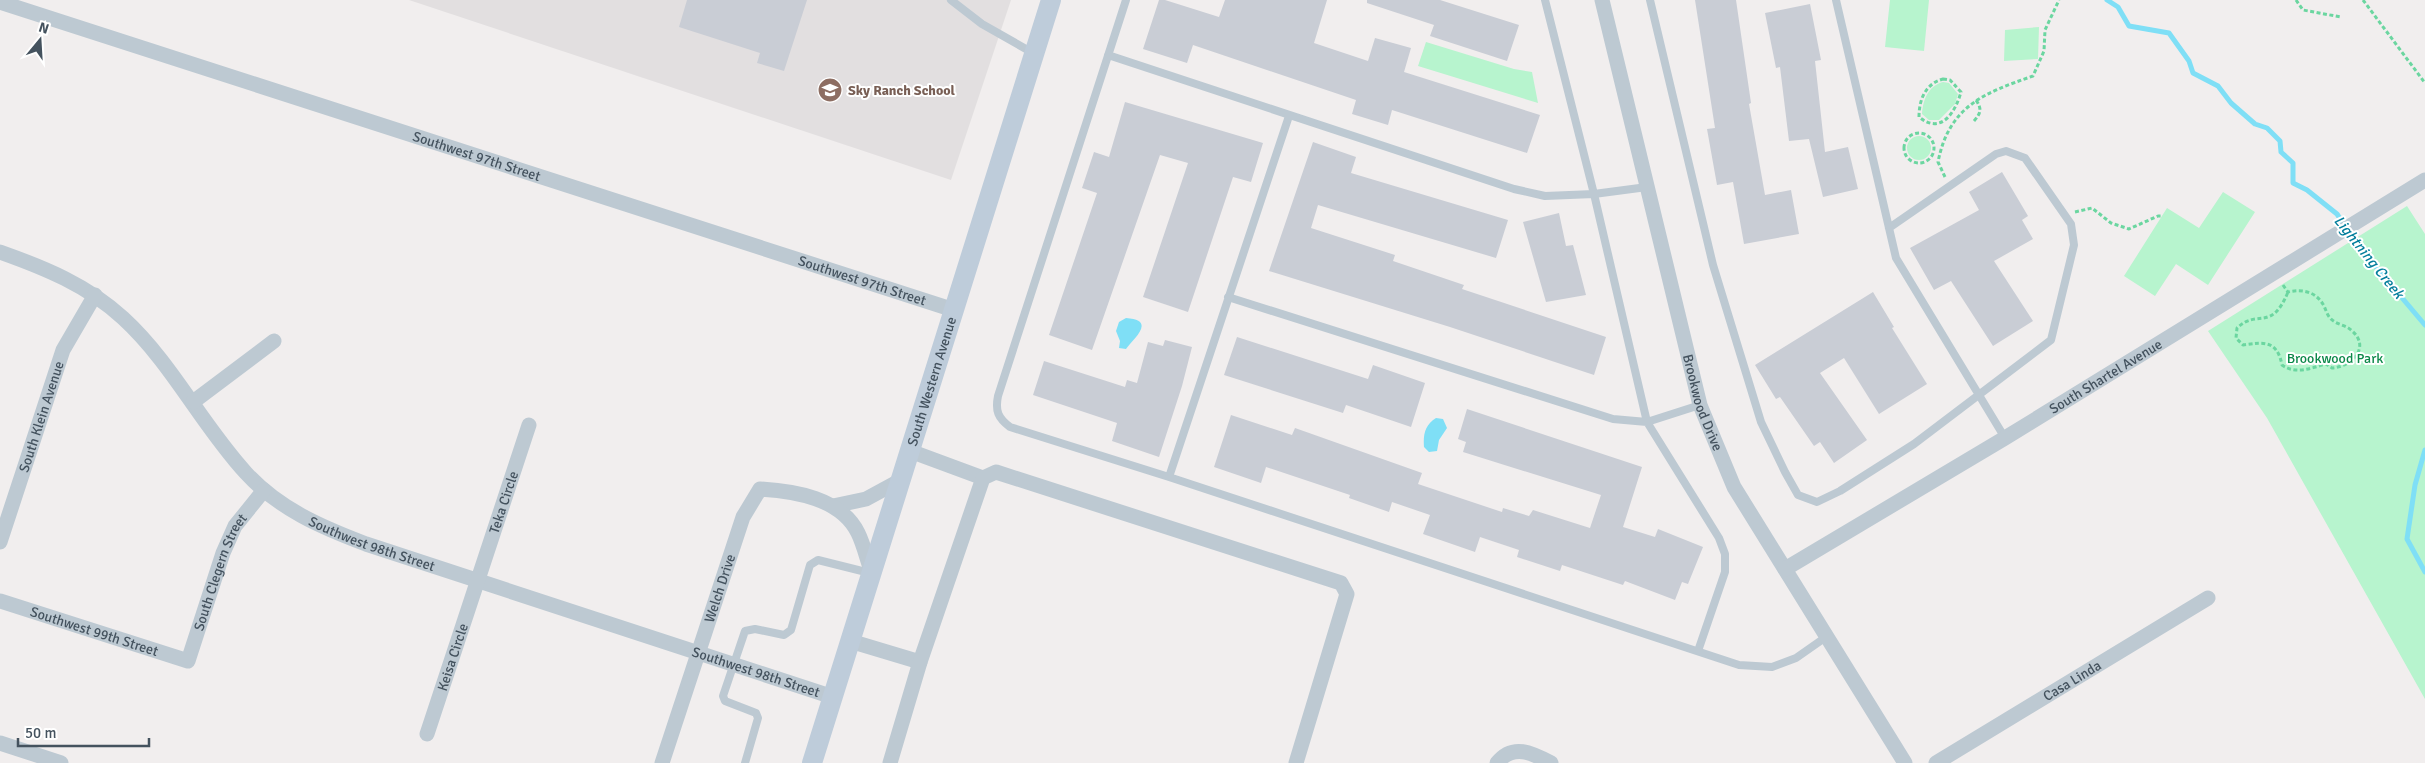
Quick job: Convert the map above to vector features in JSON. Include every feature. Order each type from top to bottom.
[{"type":"main road","name":"South Western Avenue","points":[[812,763],[1052,0]]},
{"type":"street","name":"Brookwood Drive","points":[[1602,0],[1700,405],[1734,487],[1905,763]]},
{"type":"street","name":"Southwest 97th Street","points":[[0,2],[954,310]]},
{"type":"street","name":"South Shartel Avenue","points":[[1784,569],[2005,438],[2425,180]]},
{"type":"street","name":"Southwest 98th Street","points":[[0,252],[50,270],[95,295],[139,334],[245,472],[264,490],[292,511],[329,530],[833,697]]},
{"type":"street","name":"South Klein Avenue","points":[[0,542],[63,350],[95,295]]},
{"type":"street","points":[[193,402],[274,340]]},
{"type":"street","name":"Teka Circle","points":[[478,579],[529,425]]},
{"type":"street","points":[[910,451],[983,478],[996,472],[1341,584],[1347,594],[1296,763]]},
{"type":"street","points":[[890,763],[920,662],[983,478]]},
{"type":"street","points":[[833,506],[866,499],[901,480]]},
{"type":"street","name":"Welch Drive","points":[[662,763],[742,517],[760,489],[789,491],[833,506],[858,532],[872,573]]},
{"type":"street","name":"South Clegern Street","points":[[188,662],[230,536],[240,518],[264,490]]},
{"type":"street","name":"Keisa Circle","points":[[427,734],[478,579]]},
{"type":"street","name":"Casa Linda","points":[[1936,763],[2208,598]]},
{"type":"street","name":"Southwest 99th Street","points":[[0,601],[188,662]]},
{"type":"street","points":[[850,641],[920,662]]},
{"type":"street","points":[[0,743],[61,763]]},
{"type":"street","points":[[1497,763],[1510,753],[1519,751],[1528,752],[1551,763]]},
{"type":"lane","points":[[950,0],[982,24],[1034,54]]},
{"type":"lane","points":[[1126,0],[996,407],[1000,419],[1010,427],[1169,477],[1739,665],[1772,667],[1796,658],[1826,637]]},
{"type":"lane","points":[[1546,0],[1594,194],[1647,422],[1719,538],[1725,554],[1725,572],[1698,651]]},
{"type":"lane","points":[[1650,0],[1713,265],[1761,422],[1784,472],[1798,495],[1817,502],[1840,491],[1914,444],[2051,340],[2074,245],[2071,224],[2025,158],[2006,151],[1996,154],[1889,228]]},
{"type":"lane","points":[[1836,0],[1896,258],[2005,438]]},
{"type":"lane","points":[[1108,55],[1514,190],[1545,196],[1594,194],[1647,187]]},
{"type":"lane","points":[[1169,477],[1289,116]]},
{"type":"lane","points":[[1228,296],[1613,419],[1647,422],[1700,405]]},
{"type":"lane","points":[[745,763],[758,718],[756,713],[725,701],[723,696],[745,631],[755,629],[784,635],[791,630],[810,565],[818,560],[872,573]]},
{"type":"path","points":[[1950,186],[1938,162],[1939,153],[1953,121],[1976,100],[2033,76],[2044,52],[2045,30],[2059,0]]},
{"type":"path","points":[[2296,0],[2303,10],[2341,17]]},
{"type":"path","points":[[2363,0],[2425,83]]},
{"type":"path","points":[[1950,80],[1961,92],[1957,104],[1938,124],[1926,123],[1919,117],[1919,105],[1925,92],[1934,81],[1950,80]]},
{"type":"path","points":[[1974,120],[1980,114],[1981,108],[1976,100]]},
{"type":"path","points":[[1916,132],[1924,132],[1931,137],[1935,144],[1935,152],[1930,159],[1923,163],[1915,163],[1908,158],[1904,151],[1904,143],[1908,136],[1916,132]]},
{"type":"path","points":[[2065,216],[2092,208],[2111,223],[2129,229],[2162,216]]},
{"type":"path","points":[[2274,272],[2288,292]]},
{"type":"path","points":[[2300,290],[2311,293],[2320,299],[2332,320],[2352,331],[2358,342],[2358,355],[2352,362],[2342,368],[2332,368],[2326,364],[2304,370],[2290,370],[2282,365],[2280,354],[2264,342],[2243,345],[2236,338],[2237,328],[2243,322],[2274,315],[2282,305],[2288,292],[2300,290]]},
{"type":"shaded area","name":"Sky Ranch School","points":[[409,0],[1011,0],[951,180]]},
{"type":"green space","points":[[1890,0],[1929,0],[1924,51],[1885,47]]},
{"type":"green space","points":[[2039,27],[2038,59],[2004,61],[2005,30]]},
{"type":"green space","points":[[1426,42],[1514,69],[1532,72],[1538,103],[1418,66]]},
{"type":"green space","points":[[1943,82],[1949,83],[1958,94],[1955,104],[1939,120],[1929,120],[1922,114],[1925,99],[1930,90]]},
{"type":"green space","points":[[1919,136],[1928,139],[1931,148],[1928,157],[1919,160],[1910,157],[1907,148],[1910,139]]},
{"type":"green space","points":[[2223,192],[2255,212],[2208,285],[2176,264],[2155,296],[2124,276],[2167,208],[2199,228]]},
{"type":"green space","name":"Brookwood Park","points":[[2407,206],[2425,234],[2425,699],[2267,418],[2208,331]]},
{"type":"water","points":[[1126,318],[1140,322],[1142,326],[1137,336],[1126,349],[1119,348],[1120,341],[1116,331],[1119,322]]},
{"type":"water","points":[[1436,418],[1443,419],[1447,428],[1439,440],[1437,451],[1429,452],[1424,447],[1424,434],[1429,424]]},
{"type":"building","points":[[687,0],[807,0],[784,71],[757,63],[760,53],[679,27]]},
{"type":"building","points":[[1159,0],[1165,0],[1219,17],[1225,0],[1327,0],[1314,43],[1368,61],[1375,38],[1411,48],[1404,72],[1540,115],[1527,153],[1392,110],[1388,125],[1352,114],[1356,100],[1193,45],[1187,63],[1143,49]]},
{"type":"building","points":[[1367,0],[1440,0],[1519,25],[1507,61],[1430,36],[1434,25],[1367,3]]},
{"type":"building","points":[[1695,0],[1736,0],[1751,103],[1749,104],[1765,195],[1791,190],[1799,234],[1744,244],[1733,182],[1717,185],[1707,129],[1715,128]]},
{"type":"building","points":[[1810,4],[1821,60],[1815,61],[1825,152],[1848,147],[1858,189],[1823,197],[1809,139],[1789,141],[1780,67],[1776,68],[1765,13]]},
{"type":"building","points":[[1125,102],[1263,143],[1251,182],[1233,177],[1188,312],[1143,297],[1188,163],[1160,155],[1092,350],[1049,335],[1097,193],[1082,188],[1094,152],[1109,157]]},
{"type":"building","points":[[1313,142],[1356,157],[1351,173],[1508,220],[1496,258],[1318,205],[1311,228],[1395,255],[1393,261],[1464,285],[1462,289],[1606,337],[1594,375],[1450,327],[1269,271]]},
{"type":"building","points":[[2002,172],[2028,216],[2022,220],[2033,239],[1994,261],[2033,321],[1993,346],[1951,281],[1934,290],[1910,248],[1979,210],[1969,192]]},
{"type":"building","points":[[1559,213],[1566,246],[1573,245],[1586,295],[1546,302],[1523,222]]},
{"type":"building","points":[[1873,292],[1894,327],[1892,328],[1927,384],[1879,414],[1844,358],[1820,373],[1867,440],[1834,463],[1820,442],[1814,446],[1780,397],[1776,399],[1755,365]]},
{"type":"building","points":[[1237,337],[1368,379],[1373,365],[1425,383],[1411,427],[1346,405],[1343,413],[1224,375]]},
{"type":"building","points":[[1165,340],[1192,347],[1182,386],[1159,457],[1112,441],[1117,423],[1033,395],[1044,361],[1125,387],[1127,380],[1137,383],[1148,342],[1163,346]]},
{"type":"building","points":[[1467,409],[1642,467],[1623,527],[1655,537],[1658,529],[1703,547],[1688,584],[1682,582],[1675,600],[1625,581],[1623,585],[1562,565],[1560,571],[1517,557],[1519,550],[1480,537],[1475,552],[1423,534],[1430,515],[1392,502],[1389,512],[1349,498],[1350,495],[1266,467],[1261,483],[1214,467],[1231,415],[1292,435],[1295,428],[1422,473],[1418,484],[1502,512],[1503,508],[1529,516],[1533,510],[1590,528],[1601,495],[1463,452],[1466,442],[1458,439]]},
{"type":"waterway","name":"Lightning Creek","points":[[2107,0],[2118,7],[2129,26],[2169,33],[2189,61],[2193,73],[2218,86],[2231,103],[2255,124],[2267,128],[2280,141],[2281,152],[2293,163],[2293,183],[2307,190],[2337,214],[2359,247],[2425,325]]},
{"type":"waterway","name":"Lightning Creek","points":[[2425,450],[2415,485],[2407,539],[2425,572]]},
{"type":"place","name":"Sky Ranch School","points":[[830,90]]}]
